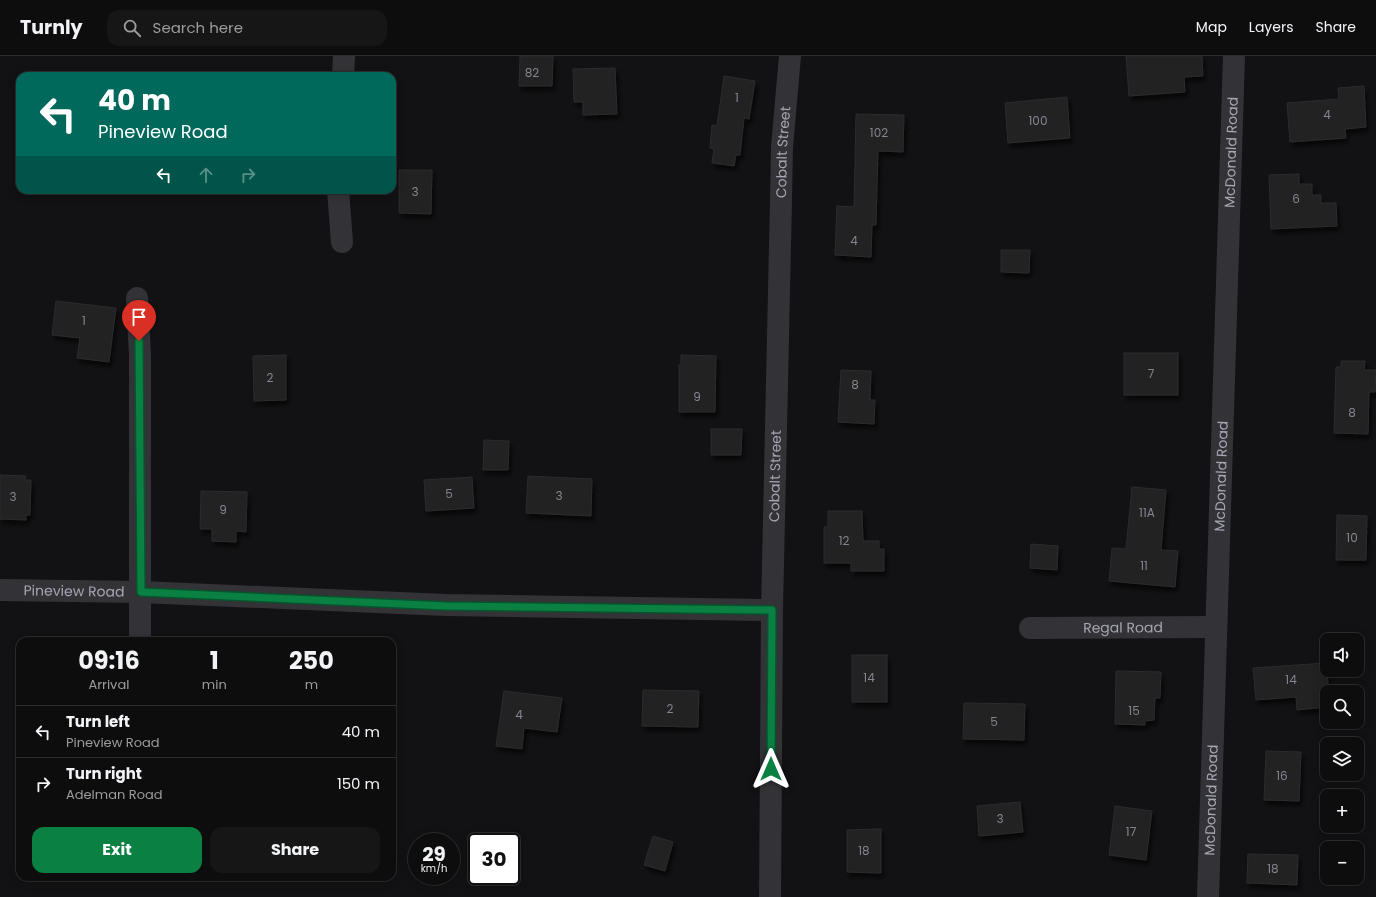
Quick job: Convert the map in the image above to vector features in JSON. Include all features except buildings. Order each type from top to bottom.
[{"type":"street","points":[[343,72],[344,56]]},
{"type":"street","name":"Cobalt Street","points":[[770,897],[772,610],[782,162],[790,56]]},
{"type":"street","name":"McDonald Road","points":[[1208,897],[1234,56]]},
{"type":"street","points":[[338,194],[342,242]]},
{"type":"street","points":[[137,298],[140,356],[140,637]]},
{"type":"street","name":"Pineview Road","points":[[0,590],[141,592],[446,606],[772,610]]},
{"type":"street","name":"Regal Road","points":[[1030,628],[1216,627]]},
{"type":"route","points":[[139,341],[141,592],[446,606],[772,610],[771,769]]}]
